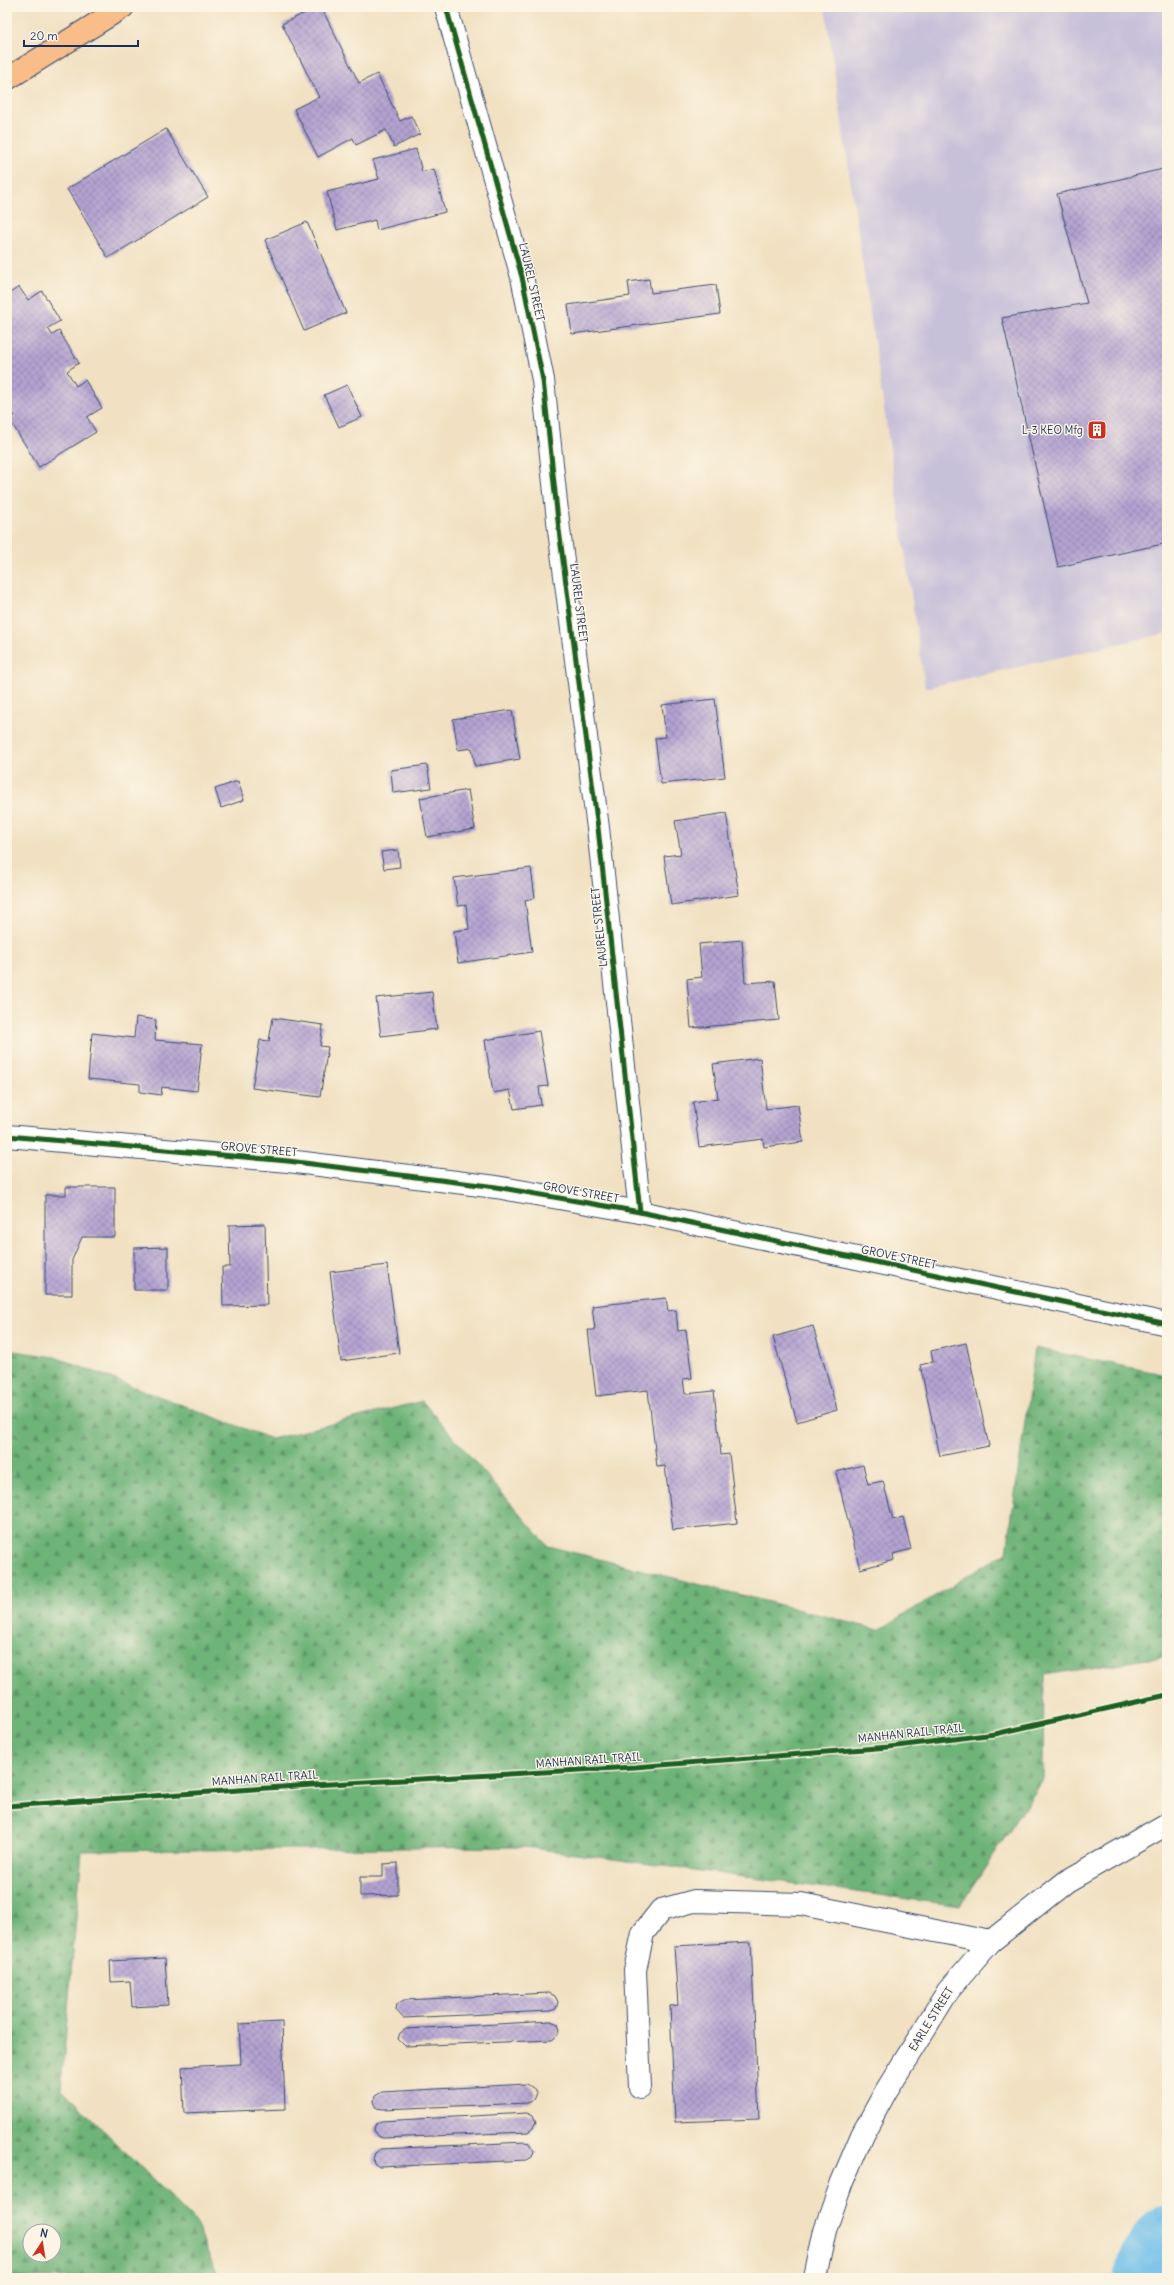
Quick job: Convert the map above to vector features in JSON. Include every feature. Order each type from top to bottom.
[{"type":"main road","points":[[7,80],[110,10]]},
{"type":"street","name":"LAUREL STREET","points":[[446,7],[522,277],[543,380],[559,530],[598,828],[640,1212]]},
{"type":"street","name":"GROVE STREET","points":[[7,1136],[288,1161],[496,1187],[640,1212],[1167,1324]]},
{"type":"street","name":"EARLE STREET","points":[[815,2278],[825,2230],[842,2182],[862,2136],[886,2091],[948,1991],[990,1942],[1067,1881],[1167,1824]]},
{"type":"street","points":[[640,2087],[635,1970],[643,1933],[661,1910],[694,1900],[801,1904],[990,1942]]},
{"type":"shaded area","points":[[825,7],[1167,7],[1167,633],[925,688]]},
{"type":"green space","points":[[1035,1348],[1167,1375],[1167,1656],[1044,1675],[1043,1780],[960,1906],[524,1847],[82,1851],[61,2088],[195,2221],[218,2278],[7,2278],[7,1350],[55,1357],[272,1439],[422,1401],[548,1546],[879,1630],[1007,1552]]},
{"type":"building","points":[[317,7],[321,7],[359,83],[377,74],[400,121],[411,116],[420,134],[394,147],[386,130],[356,145],[353,138],[318,157],[294,109],[319,97],[282,24]]},
{"type":"building","points":[[166,129],[208,197],[108,258],[67,189]]},
{"type":"building","points":[[416,149],[422,172],[434,169],[445,212],[377,230],[375,220],[337,230],[327,192],[379,179],[373,160]]},
{"type":"building","name":"L-3 KEO Mfg","points":[[1167,168],[1167,543],[1058,567],[1002,318],[1087,303],[1057,194]]},
{"type":"building","points":[[307,222],[346,313],[304,331],[265,240]]},
{"type":"building","points":[[649,279],[651,293],[716,285],[720,314],[572,334],[568,305],[630,296],[628,282]]},
{"type":"building","points":[[19,287],[28,300],[42,291],[60,321],[48,328],[52,335],[59,331],[79,363],[67,371],[76,386],[85,380],[102,408],[87,417],[96,432],[39,467],[9,419],[15,416],[7,403],[7,295]]},
{"type":"building","points":[[347,385],[362,417],[339,427],[324,395]]},
{"type":"building","points":[[715,699],[725,777],[661,784],[655,738],[666,737],[662,705]]},
{"type":"building","points":[[512,710],[520,759],[475,766],[472,748],[458,750],[453,719]]},
{"type":"building","points":[[427,765],[431,788],[393,793],[391,770]]},
{"type":"building","points":[[238,781],[244,800],[221,808],[215,789]]},
{"type":"building","points":[[468,790],[475,829],[427,837],[420,798]]},
{"type":"building","points":[[726,813],[739,895],[671,905],[664,856],[681,854],[675,821]]},
{"type":"building","points":[[398,850],[400,867],[384,869],[381,852]]},
{"type":"building","points":[[531,868],[535,898],[525,900],[532,952],[458,963],[454,931],[469,929],[466,905],[458,906],[454,878]]},
{"type":"building","points":[[742,940],[745,983],[775,981],[779,1020],[691,1028],[687,979],[702,977],[699,944]]},
{"type":"building","points":[[432,992],[437,1029],[381,1036],[376,998]]},
{"type":"building","points":[[136,1017],[156,1020],[155,1040],[202,1044],[197,1091],[162,1087],[161,1095],[140,1092],[140,1084],[88,1079],[92,1033],[134,1038]]},
{"type":"building","points":[[273,1018],[323,1025],[320,1046],[328,1047],[320,1097],[252,1088],[260,1040],[269,1041]]},
{"type":"building","points":[[539,1031],[548,1086],[539,1087],[541,1105],[514,1109],[510,1090],[493,1093],[485,1040]]},
{"type":"building","points":[[760,1058],[766,1109],[798,1105],[803,1142],[764,1147],[763,1139],[699,1147],[693,1102],[718,1098],[713,1064]]},
{"type":"building","points":[[66,1187],[115,1187],[115,1237],[82,1237],[72,1260],[72,1295],[45,1295],[45,1195],[66,1195]]},
{"type":"building","points":[[265,1224],[267,1305],[223,1306],[222,1267],[230,1267],[229,1225]]},
{"type":"building","points":[[168,1247],[168,1290],[134,1290],[134,1248]]},
{"type":"building","points":[[387,1265],[399,1353],[341,1361],[330,1272]]},
{"type":"building","points":[[666,1298],[668,1311],[676,1310],[678,1331],[686,1330],[692,1378],[683,1379],[685,1394],[714,1391],[721,1455],[729,1454],[737,1523],[673,1530],[665,1466],[657,1467],[648,1390],[596,1396],[588,1330],[595,1330],[592,1306]]},
{"type":"building","points":[[813,1326],[837,1410],[797,1422],[773,1337]]},
{"type":"building","points":[[966,1343],[989,1446],[940,1456],[920,1365],[933,1362],[931,1351]]},
{"type":"building","points":[[863,1465],[868,1484],[883,1481],[893,1520],[903,1517],[911,1549],[893,1554],[894,1560],[860,1569],[836,1472]]},
{"type":"building","points":[[398,1863],[398,1895],[360,1896],[360,1877],[383,1877],[383,1864]]},
{"type":"building","points":[[751,1942],[759,2119],[675,2122],[670,2006],[678,2005],[674,1946]]},
{"type":"building","points":[[165,1958],[168,2005],[132,2007],[130,1981],[111,1982],[110,1961]]},
{"type":"building","points":[[549,1993],[555,1996],[558,2002],[556,2009],[550,2011],[403,2018],[396,2010],[397,2004],[404,2000]]},
{"type":"building","points":[[551,2021],[558,2024],[560,2030],[557,2036],[552,2040],[405,2046],[398,2039],[400,2033],[406,2029]]},
{"type":"building","points":[[282,2022],[285,2109],[184,2113],[182,2067],[241,2064],[239,2024]]},
{"type":"building","points":[[527,2084],[533,2088],[536,2093],[533,2100],[528,2103],[383,2109],[377,2108],[374,2102],[375,2096],[382,2092]]},
{"type":"building","points":[[527,2113],[533,2116],[536,2123],[528,2132],[383,2138],[377,2136],[374,2131],[375,2125],[381,2121]]},
{"type":"building","points":[[529,2143],[534,2151],[532,2157],[527,2160],[379,2167],[374,2163],[373,2159],[375,2153],[381,2149]]},
{"type":"waterway","points":[[1149,2278],[1152,2266],[1167,2240]]},
{"type":"cycle path","points":[[446,7],[522,277],[543,380],[559,530],[598,828],[640,1212]]},
{"type":"cycle path","points":[[7,1136],[288,1161],[496,1187],[640,1212],[1167,1324]]},
{"type":"cycle path","name":"MANHAN RAIL TRAIL","points":[[7,1806],[312,1785],[635,1767],[889,1747],[995,1734],[1167,1695]]},
{"type":"place","name":"L-3 KEO Mfg","points":[[1097,430]]}]
